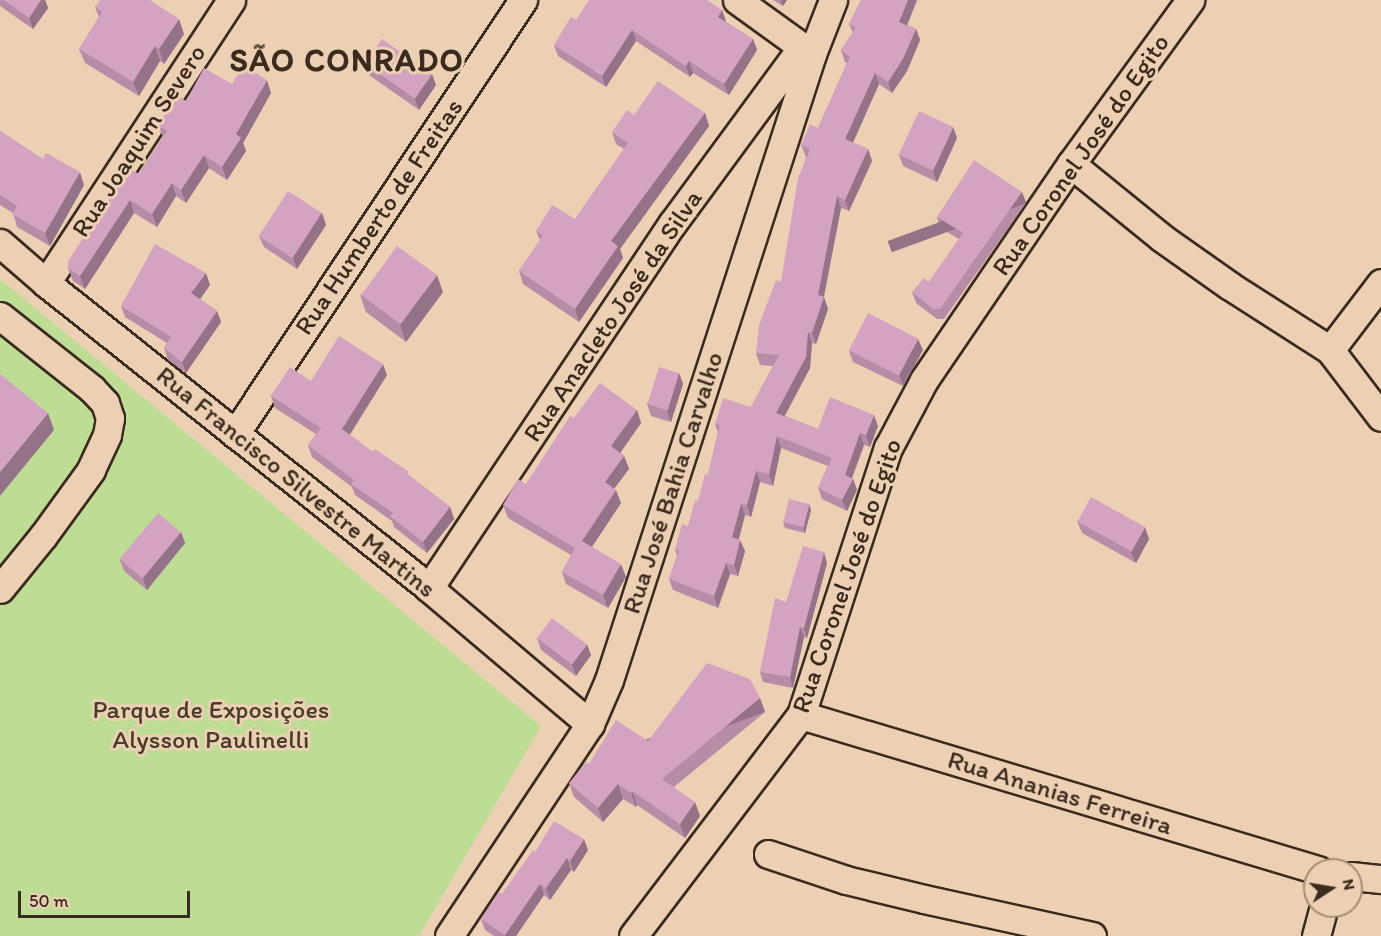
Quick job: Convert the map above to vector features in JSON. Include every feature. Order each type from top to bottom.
[{"type":"street","name":"Rua Joaquim Severo","points":[[46,283],[231,0]]},
{"type":"street","name":"Rua Humberto de Freitas","points":[[235,434],[523,0]]},
{"type":"street","points":[[737,0],[807,51]]},
{"type":"street","name":"Rua José Bahia Carvalho","points":[[449,936],[590,724],[609,680],[807,51],[833,0]]},
{"type":"street","name":"Rua Coronel José do Egito","points":[[633,936],[801,715],[888,448],[924,380],[1071,164],[1190,0]]},
{"type":"street","name":"Rua Anacleto José da Silva","points":[[429,588],[672,224],[807,51]]},
{"type":"street","points":[[1071,164],[1201,265],[1330,350],[1381,417]]},
{"type":"street","name":"Rua Francisco Silvestre Martins","points":[[0,243],[46,283],[429,588],[590,724]]},
{"type":"street","points":[[1330,350],[1381,283]]},
{"type":"street","points":[[0,316],[92,389],[105,403],[110,418],[107,435],[91,470],[43,536],[0,589]]},
{"type":"street","name":"Rua Ananias Ferreira","points":[[801,715],[1303,866]]},
{"type":"street","points":[[768,855],[846,880],[1092,936]]},
{"type":"street","points":[[1363,877],[1381,879]]},
{"type":"street","points":[[1316,936],[1321,918]]},
{"type":"green space","name":"Parque de Exposições Alysson Paulinelli","points":[[0,279],[541,726],[419,936],[0,936]]},
{"type":"building","points":[[4,0],[41,0],[29,18]]},
{"type":"building","points":[[100,0],[150,0],[179,19],[159,49],[155,46],[133,82],[79,49],[102,12],[95,7]]},
{"type":"building","points":[[589,0],[707,0],[722,10],[718,17],[753,39],[724,84],[689,61],[686,66],[632,30],[602,76],[554,45],[571,17],[576,20]]},
{"type":"building","points":[[861,0],[908,0],[899,22],[916,29],[903,59],[888,82],[875,73],[845,139],[868,149],[845,200],[837,196],[818,295],[824,297],[812,333],[808,332],[806,357],[776,413],[818,429],[830,397],[874,415],[866,435],[860,433],[845,475],[853,479],[842,500],[818,488],[832,458],[777,436],[769,474],[756,471],[747,505],[741,504],[732,537],[740,540],[734,565],[726,563],[714,596],[669,579],[679,551],[675,549],[682,524],[688,526],[705,474],[708,475],[720,425],[715,424],[723,398],[751,407],[779,355],[756,353],[759,325],[776,280],[781,282],[798,178],[810,149],[801,145],[810,124],[818,128],[850,57],[841,50],[856,27],[849,24]]},
{"type":"building","points":[[382,39],[432,74],[415,99],[365,64]]},
{"type":"building","points":[[244,65],[267,80],[236,134],[241,138],[222,167],[204,155],[181,190],[172,183],[152,214],[130,200],[80,276],[68,268],[68,261],[129,168],[139,174],[167,131],[158,125],[178,96],[186,101],[204,68],[232,84]]},
{"type":"building","points":[[658,81],[705,113],[611,241],[618,246],[575,309],[519,271],[543,235],[536,231],[552,205],[575,219],[628,143],[612,132],[627,110],[634,115]]},
{"type":"building","points":[[919,111],[953,127],[933,171],[899,155]]},
{"type":"building","points":[[0,131],[43,159],[46,153],[80,172],[45,233],[12,214],[17,206],[0,195]]},
{"type":"building","points":[[974,160],[1022,192],[940,309],[933,309],[912,292],[924,278],[929,282],[963,233],[937,217]]},
{"type":"building","points":[[288,191],[322,213],[292,258],[259,236]]},
{"type":"building","points":[[155,244],[206,273],[191,293],[217,311],[182,362],[164,348],[171,337],[121,306]]},
{"type":"building","points":[[397,246],[437,275],[401,324],[361,295]]},
{"type":"building","points":[[868,313],[918,338],[899,376],[849,350]]},
{"type":"building","points":[[339,336],[383,364],[342,429],[373,452],[375,449],[409,472],[407,474],[450,507],[423,542],[390,516],[393,513],[351,484],[354,480],[308,445],[321,428],[271,396],[290,367],[311,381]]},
{"type":"building","points":[[659,367],[679,373],[668,410],[648,404]]},
{"type":"building","points":[[0,374],[48,413],[0,472]]},
{"type":"building","points":[[600,383],[637,410],[611,446],[624,456],[605,482],[616,490],[582,541],[621,564],[603,595],[562,572],[575,548],[503,505],[518,479],[526,484],[570,416],[574,418]]},
{"type":"building","points":[[1091,497],[1145,527],[1132,552],[1077,521]]},
{"type":"building","points":[[789,499],[809,504],[804,527],[783,522]]},
{"type":"building","points":[[158,513],[181,532],[142,578],[119,559]]},
{"type":"building","points":[[803,546],[824,552],[804,628],[800,627],[790,677],[760,672],[775,598],[786,602]]},
{"type":"building","points":[[552,618],[587,644],[572,664],[537,638]]},
{"type":"building","points":[[707,663],[750,679],[760,698],[662,779],[695,802],[680,824],[618,784],[598,808],[569,783],[586,762],[589,764],[616,720],[648,741]]},
{"type":"building","points":[[554,821],[584,839],[570,861],[567,858],[546,888],[540,884],[505,935],[481,919],[499,892],[502,894],[533,850],[535,852]]},
{"type":"district","name":"SÃO CONRADO","points":[[347,60]]}]
